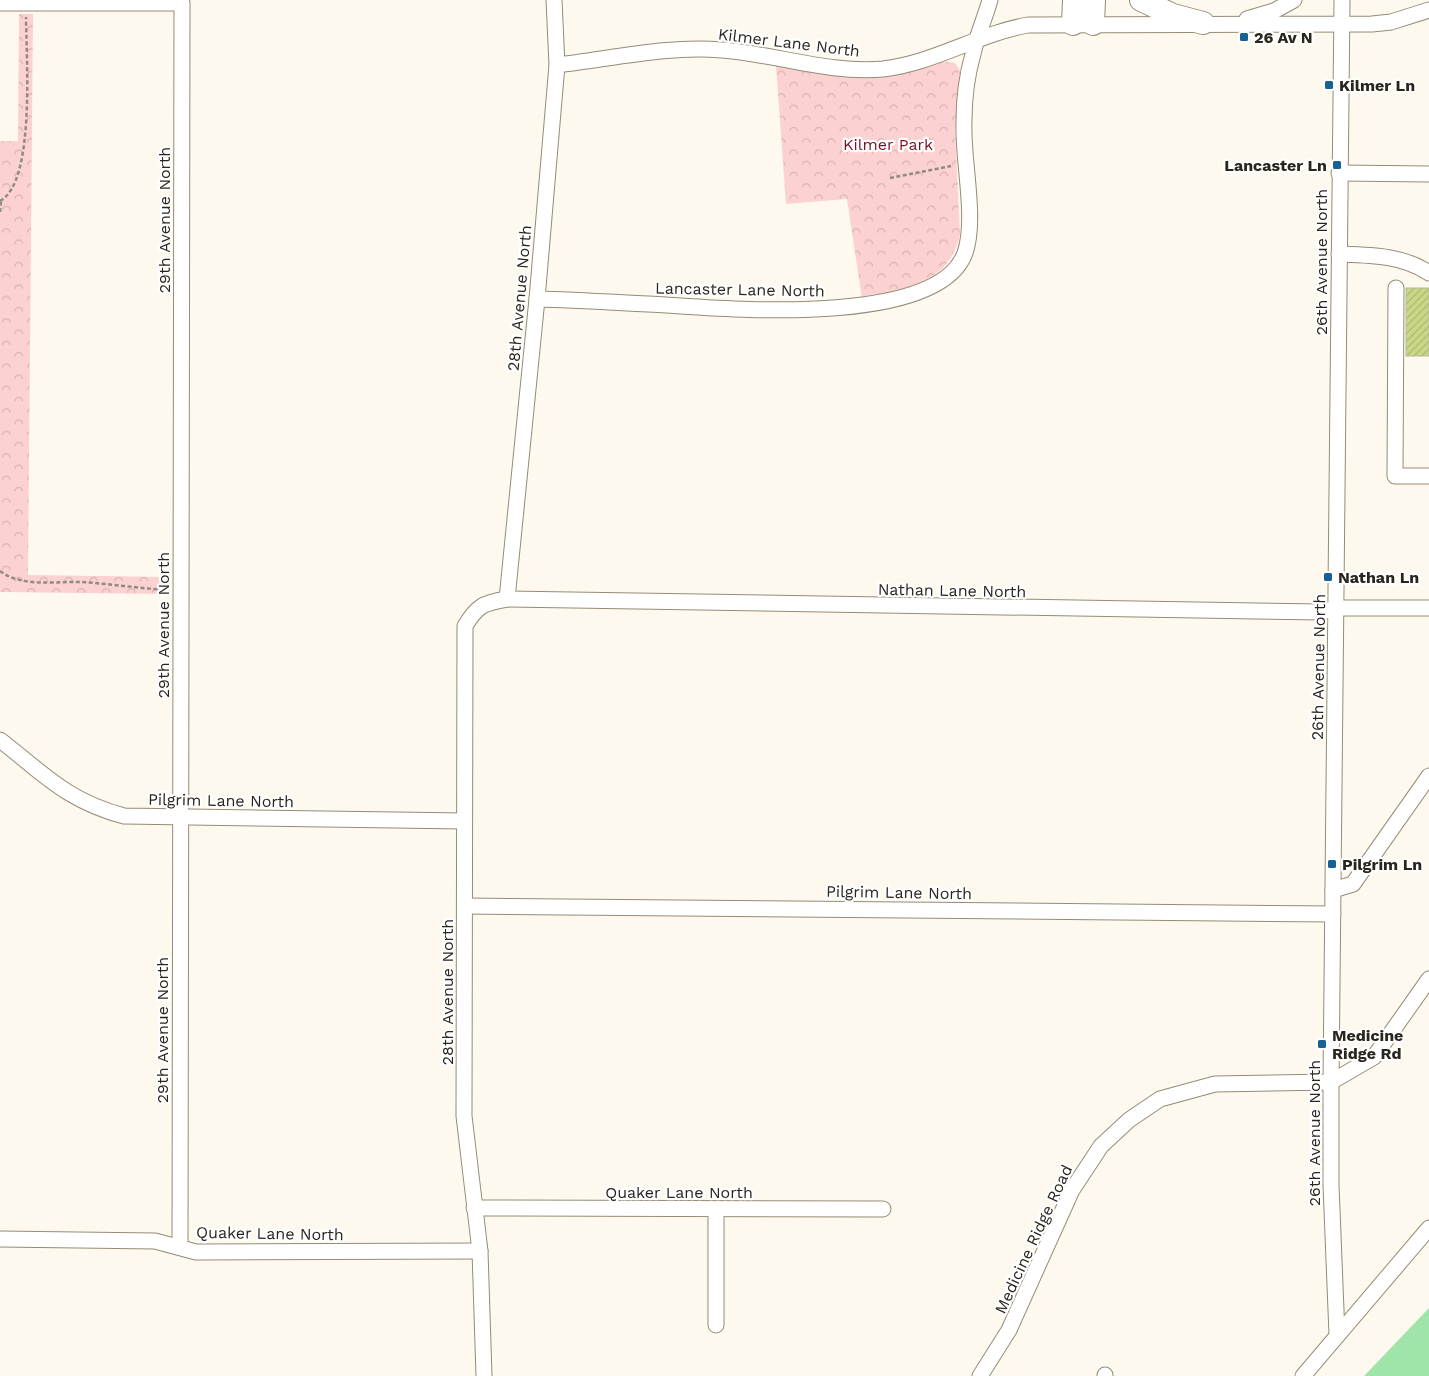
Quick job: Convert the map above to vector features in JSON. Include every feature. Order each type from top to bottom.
[{"type":"highway","points":[[1074,0],[1083,24]]},
{"type":"highway","points":[[1083,24],[1094,0]]},
{"type":"highway","points":[[1141,0],[1174,15],[1203,24]]},
{"type":"street","name":"28th Avenue North","points":[[507,599],[537,300],[557,65],[554,0]]},
{"type":"street","points":[[965,165],[964,122],[966,85],[977,38],[990,0]]},
{"type":"street","points":[[1230,24],[1274,11],[1294,0]]},
{"type":"street","name":"26th Avenue North","points":[[1337,1335],[1331,1185],[1331,1082],[1342,0]]},
{"type":"street","points":[[0,3],[51,1]]},
{"type":"street","name":"29th Avenue North","points":[[51,1],[182,3],[180,1248]]},
{"type":"street","name":"Kilmer Lane North","points":[[557,65],[703,48],[746,52],[843,68],[882,69],[912,63],[977,38],[1006,29],[1028,25],[1342,24],[1391,22],[1429,10]]},
{"type":"street","name":"Lancaster Lane North","points":[[537,300],[797,310],[863,304],[919,292],[938,283],[954,269],[965,253],[969,232],[965,165]]},
{"type":"street","points":[[1339,173],[1429,174]]},
{"type":"street","points":[[1339,254],[1377,256],[1416,264],[1429,273]]},
{"type":"street","points":[[1396,288],[1395,476],[1429,476]]},
{"type":"street","name":"Nathan Lane North","points":[[475,610],[490,602],[507,599],[1322,612],[1336,608],[1429,608]]},
{"type":"street","name":"28th Avenue North","points":[[475,610],[465,626],[464,1116],[480,1251],[484,1376]]},
{"type":"street","name":"Pilgrim Lane North","points":[[0,740],[48,781],[84,802],[124,816],[464,821]]},
{"type":"street","points":[[1333,890],[1353,884],[1429,776]]},
{"type":"street","name":"Pilgrim Lane North","points":[[464,906],[1333,914]]},
{"type":"street","name":"Medicine Ridge Road","points":[[980,1376],[1009,1330],[1072,1190],[1101,1146],[1129,1120],[1160,1100],[1215,1084],[1331,1082],[1374,1057],[1429,979]]},
{"type":"street","name":"Quaker Lane North","points":[[474,1208],[883,1209]]},
{"type":"street","points":[[716,1210],[716,1325]]},
{"type":"street","points":[[1303,1376],[1429,1228]]},
{"type":"street","name":"Quaker Lane North","points":[[0,1239],[155,1242],[196,1252],[480,1251]]},
{"type":"path","points":[[0,212],[1,201],[17,177],[25,144],[27,111],[26,3]]},
{"type":"path","points":[[890,178],[942,166],[965,165]]},
{"type":"path","points":[[0,571],[8,577],[30,582],[81,582],[180,590]]},
{"type":"green space","points":[[19,14],[33,14],[28,575],[169,577],[168,594],[0,592],[0,141],[18,141]]},
{"type":"green space","name":"Kilmer Park","points":[[942,61],[955,63],[960,70],[955,130],[960,235],[954,252],[946,265],[923,282],[862,299],[847,199],[786,204],[776,66],[835,76],[879,78],[900,75]]},
{"type":"shaded area","points":[[1429,1308],[1429,1376],[1364,1376]]},
{"type":"building","points":[[1406,288],[1429,288],[1429,356],[1406,356]]},
{"type":"place","name":"26 Av N","points":[[1244,37]]},
{"type":"place","name":"Kilmer Ln","points":[[1329,85]]},
{"type":"place","name":"Lancaster Ln","points":[[1337,165]]},
{"type":"place","name":"Nathan Ln","points":[[1328,577]]},
{"type":"place","name":"Pilgrim Ln","points":[[1332,864]]},
{"type":"place","name":"Medicine Ridge Rd","points":[[1322,1044]]}]
